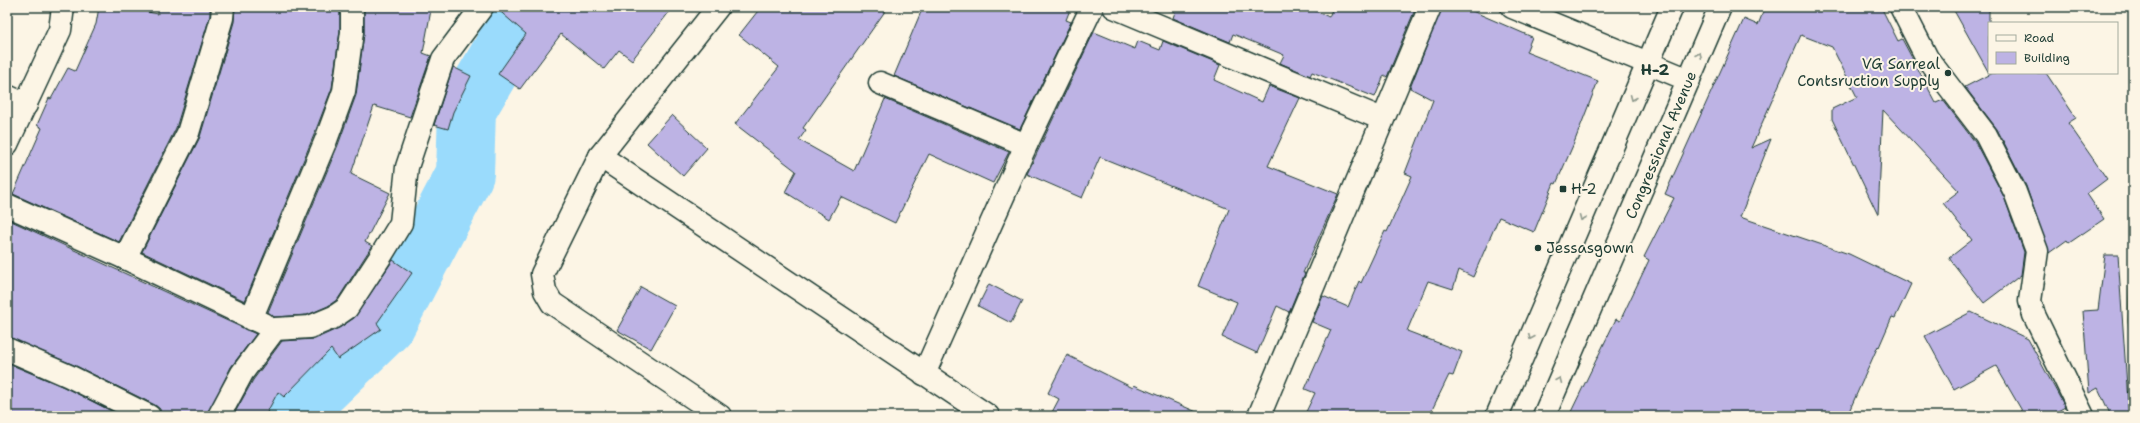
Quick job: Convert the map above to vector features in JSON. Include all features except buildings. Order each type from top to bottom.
[{"type":"street","points":[[7,144],[16,100],[60,30],[63,7]]},
{"type":"street","points":[[125,258],[188,133],[222,18],[223,7]]},
{"type":"street","points":[[251,319],[326,140],[344,91],[352,32],[352,7]]},
{"type":"street","points":[[7,205],[125,258],[251,319],[275,329],[310,327],[334,317],[347,308],[401,223],[407,167],[443,59],[482,7]]},
{"type":"street","points":[[718,7],[600,156],[542,274],[545,291],[552,303],[720,416]]},
{"type":"street","points":[[924,374],[1026,145],[1092,7]]},
{"type":"street","points":[[1114,7],[1382,119]]},
{"type":"street","points":[[1259,416],[1430,7]]},
{"type":"street","points":[[1512,7],[1689,80]]},
{"type":"street","points":[[1497,416],[1672,7]]},
{"type":"street","name":"Congressional Avenue","points":[[1544,416],[1720,7]]},
{"type":"street","points":[[1901,7],[1927,58],[1986,135],[2015,192],[2037,251],[2037,267],[2030,301],[2034,315],[2084,416]]},
{"type":"street","points":[[880,83],[1026,145]]},
{"type":"street","points":[[600,156],[988,416]]},
{"type":"street","points":[[219,416],[242,372],[275,329]]},
{"type":"street","points":[[7,349],[69,376],[149,416]]},
{"type":"green space","points":[[2133,189],[2133,347],[2128,321]]},
{"type":"waterway","points":[[292,416],[386,325],[465,174],[467,110],[527,7]]},
{"type":"place","name":"VG Sarreal Contsruction Supply","points":[[1948,73]]},
{"type":"place","name":"H-2","points":[[1563,189]]},
{"type":"place","name":"Jessasgown","points":[[1538,248]]},
{"type":"district","name":"H-2","points":[[1655,69]]}]
